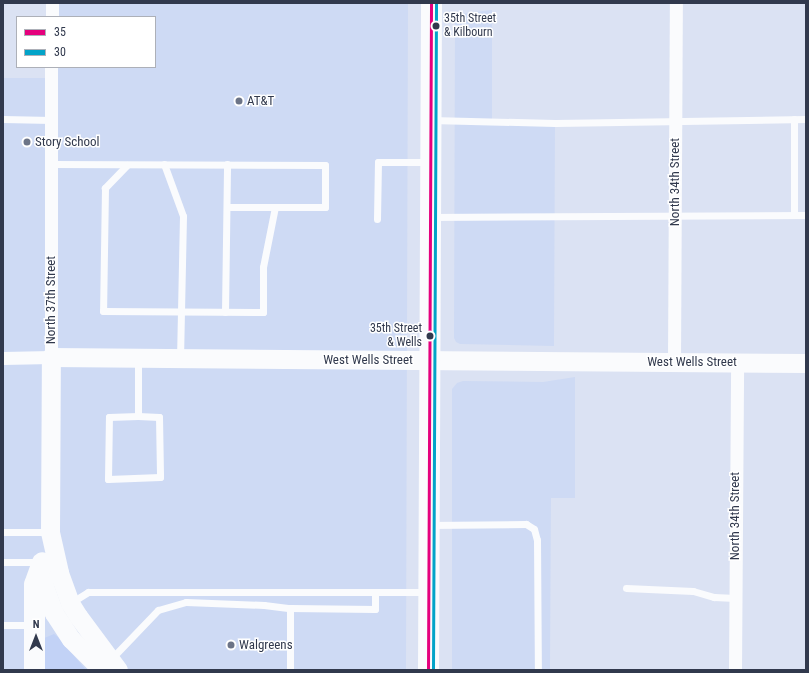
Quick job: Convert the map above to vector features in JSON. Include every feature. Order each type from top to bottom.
[{"type":"main road","points":[[428,670],[431,217],[430,3]]},
{"type":"main road","points":[[34,670],[34,584],[49,562]]},
{"type":"street","points":[[52,3],[52,16]]},
{"type":"street","name":"North 34th Street","points":[[674,362],[676,3]]},
{"type":"street","name":"North 37th Street","points":[[51,68],[50,532],[49,562],[44,586],[62,608],[71,639],[108,667]]},
{"type":"street","name":"West Wells Street","points":[[3,358],[806,363]]},
{"type":"street","name":"North 34th Street","points":[[735,670],[737,362]]},
{"type":"lane","points":[[3,119],[51,120]]},
{"type":"lane","points":[[794,119],[794,216]]},
{"type":"lane","points":[[431,120],[492,122],[806,119]]},
{"type":"lane","points":[[377,219],[378,162],[431,162]]},
{"type":"lane","points":[[51,164],[325,165],[325,207],[226,207]]},
{"type":"lane","points":[[164,164],[183,216],[180,358]]},
{"type":"lane","points":[[225,312],[227,164]]},
{"type":"lane","points":[[127,165],[105,188],[103,311],[263,312],[263,267],[275,207]]},
{"type":"lane","points":[[431,217],[806,216]]},
{"type":"lane","points":[[138,358],[138,416]]},
{"type":"lane","points":[[138,416],[158,417],[160,477],[108,479],[108,417],[138,416]]},
{"type":"lane","points":[[429,525],[526,524],[534,529],[537,540],[538,670]]},
{"type":"lane","points":[[3,532],[50,532]]},
{"type":"lane","points":[[3,562],[49,562]]},
{"type":"lane","points":[[626,588],[693,591],[714,597],[735,598]]},
{"type":"lane","points":[[62,608],[88,592],[428,592]]},
{"type":"lane","points":[[108,667],[158,610],[186,602],[248,604],[290,608],[375,609],[375,592]]},
{"type":"lane","points":[[290,608],[290,670]]},
{"type":"lane","points":[[3,625],[34,625]]},
{"type":"shaded area","points":[[52,3],[408,3],[406,670],[3,670],[3,78],[51,78],[51,68],[156,68],[156,16],[52,16]]},
{"type":"shaded area","points":[[492,10],[492,122],[555,123],[554,346],[460,344],[456,342],[454,338],[455,21],[460,15]]},
{"type":"shaded area","points":[[575,377],[575,498],[551,498],[550,670],[452,670],[452,389],[457,383],[463,381],[543,382]]},
{"type":"shaded area","points":[[54,634],[86,670],[41,670],[42,639]]},
{"type":"transit line","name":"35","points":[[428,670],[431,3]]},
{"type":"transit line","name":"30","points":[[433,670],[436,3]]},
{"type":"place","name":"35th Street & Kilbourn","points":[[436,26]]},
{"type":"place","name":"AT&T","points":[[239,101]]},
{"type":"place","name":"Story School","points":[[27,142]]},
{"type":"place","name":"35th Street & Wells","points":[[430,336]]},
{"type":"place","name":"Walgreens","points":[[231,645]]}]
